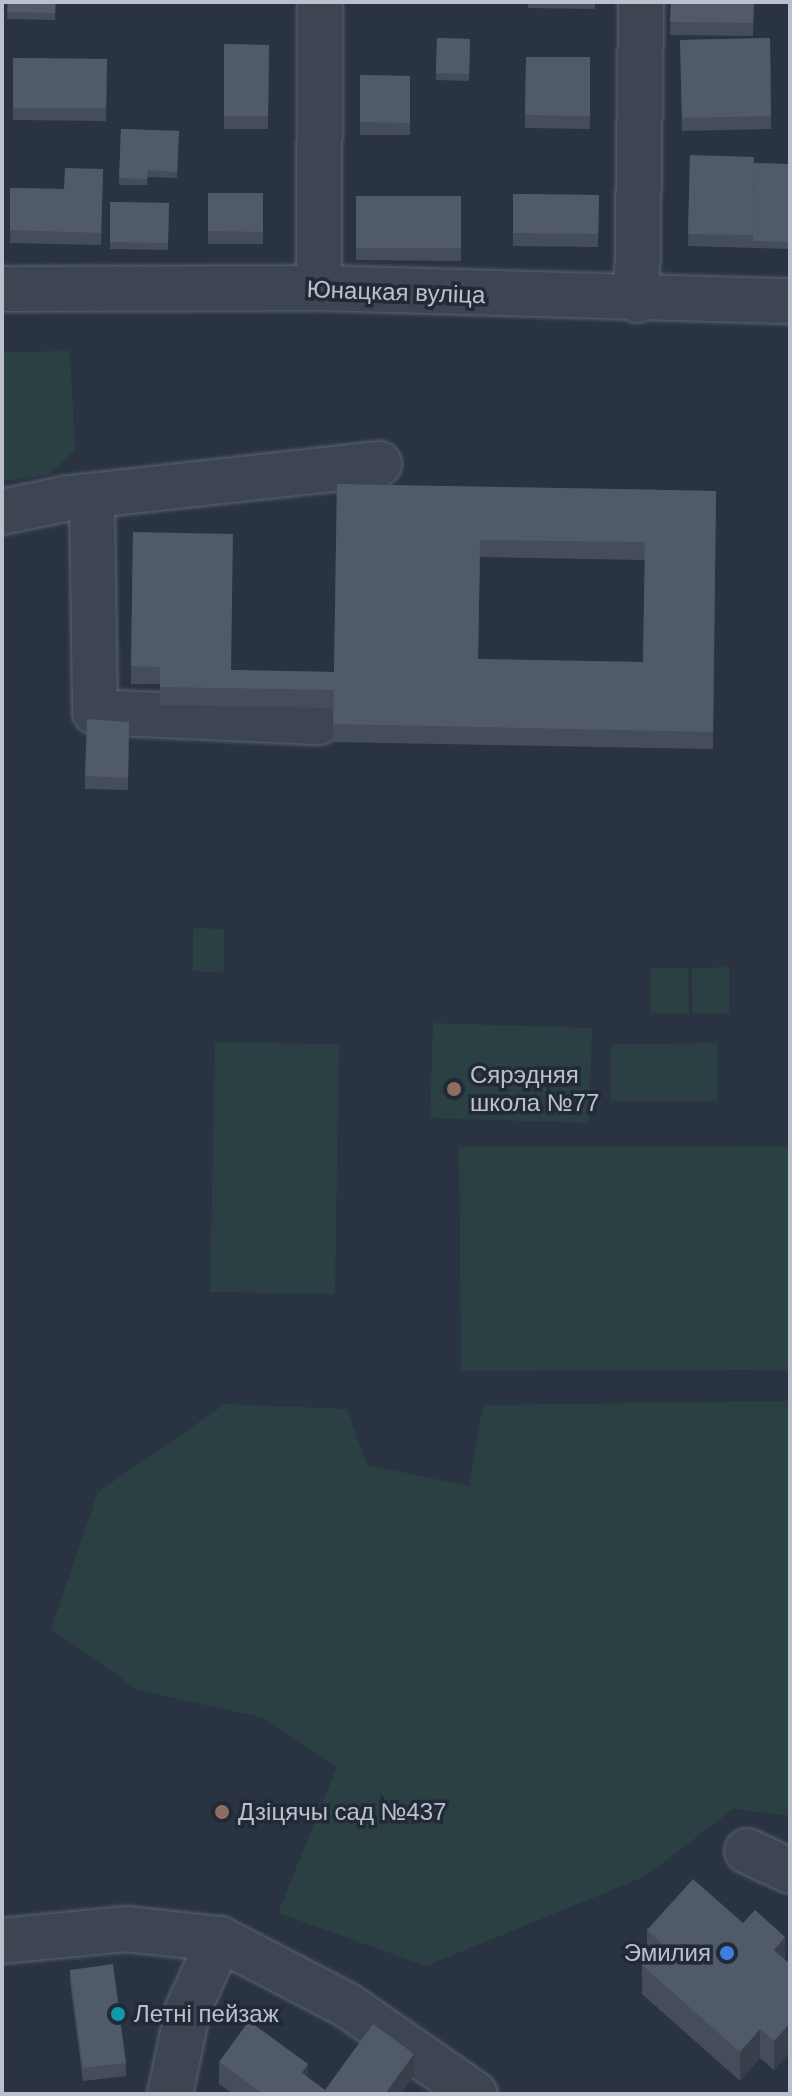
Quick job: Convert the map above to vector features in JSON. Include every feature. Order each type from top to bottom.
[{"type":"street","points":[[319,288],[320,2]]},
{"type":"street","points":[[637,300],[641,2]]},
{"type":"street","name":"Юнацкая вуліца","points":[[2,289],[319,288],[637,300],[790,301]]},
{"type":"street","points":[[2,512],[92,496],[379,464]]},
{"type":"street","points":[[92,496],[95,712],[319,722]]},
{"type":"street","points":[[747,1851],[790,1871]]},
{"type":"street","points":[[2,1941],[126,1929],[220,1939],[347,2005],[475,2094]]},
{"type":"street","points":[[170,2094],[188,2009],[220,1939]]},
{"type":"green space","points":[[70,351],[75,450],[48,475],[2,481],[2,352]]},
{"type":"green space","points":[[193,928],[224,929],[224,973],[193,971]]},
{"type":"green space","points":[[729,967],[729,1013],[692,1013],[692,968]]},
{"type":"green space","points":[[651,968],[688,968],[689,1013],[651,1013]]},
{"type":"green space","points":[[433,1023],[592,1028],[589,1123],[430,1118]]},
{"type":"green space","points":[[215,1042],[339,1044],[335,1294],[210,1292]]},
{"type":"green space","points":[[717,1043],[717,1101],[611,1101],[611,1044]]},
{"type":"green space","points":[[790,1146],[790,1370],[461,1371],[459,1147]]},
{"type":"green space","points":[[790,1401],[790,1816],[733,1809],[646,1876],[426,1966],[278,1913],[337,1767],[264,1718],[138,1690],[51,1629],[98,1492],[225,1404],[347,1409],[367,1465],[469,1486],[483,1405]]},
{"type":"building","points":[[8,2],[55,2],[55,13],[7,12]]},
{"type":"building","points":[[671,2],[754,2],[753,23],[670,22]]},
{"type":"building","points":[[437,38],[470,39],[469,74],[436,73]]},
{"type":"building","points":[[770,38],[771,116],[682,118],[680,40]]},
{"type":"building","points":[[224,44],[269,45],[268,116],[224,116]]},
{"type":"building","points":[[526,57],[590,57],[590,116],[525,115]]},
{"type":"building","points":[[13,58],[107,59],[106,108],[13,108]]},
{"type":"building","points":[[360,75],[410,76],[410,123],[360,122]]},
{"type":"building","points":[[121,129],[179,131],[177,172],[148,170],[147,179],[119,178]]},
{"type":"building","points":[[690,155],[754,157],[753,235],[688,234]]},
{"type":"building","points":[[754,163],[790,164],[790,242],[753,241]]},
{"type":"building","points":[[65,168],[103,169],[101,233],[10,230],[10,188],[64,189]]},
{"type":"building","points":[[208,193],[263,193],[263,232],[208,231]]},
{"type":"building","points":[[513,194],[599,195],[598,234],[513,233]]},
{"type":"building","points":[[356,196],[461,196],[461,248],[356,248]]},
{"type":"building","points":[[110,202],[169,203],[168,243],[110,242]]},
{"type":"building","points":[[337,484],[716,491],[713,732],[333,724],[334,690],[160,687],[160,667],[131,666],[133,532],[233,534],[231,670],[334,672]],"holes":[[[480,540],[645,542],[643,662],[478,659]]]},
{"type":"building","points":[[87,719],[129,722],[128,778],[85,776]]},
{"type":"building","points":[[693,1879],[743,1923],[755,1910],[785,1937],[774,1950],[790,1964],[790,2023],[774,2041],[760,2029],[740,2052],[642,1965],[661,1943],[647,1930]]},
{"type":"building","points":[[113,1964],[126,2063],[83,2068],[70,1970]]},
{"type":"building","points":[[249,2021],[308,2064],[302,2073],[325,2090],[373,2024],[414,2054],[385,2094],[263,2094],[219,2062]]},
{"type":"place","name":"Сярэдняя школа №77","points":[[454,1089]]},
{"type":"place","name":"Дзіцячы сад №437","points":[[222,1812]]},
{"type":"place","name":"Эмилия","points":[[727,1953]]},
{"type":"place","name":"Летні пейзаж","points":[[118,2014]]}]
